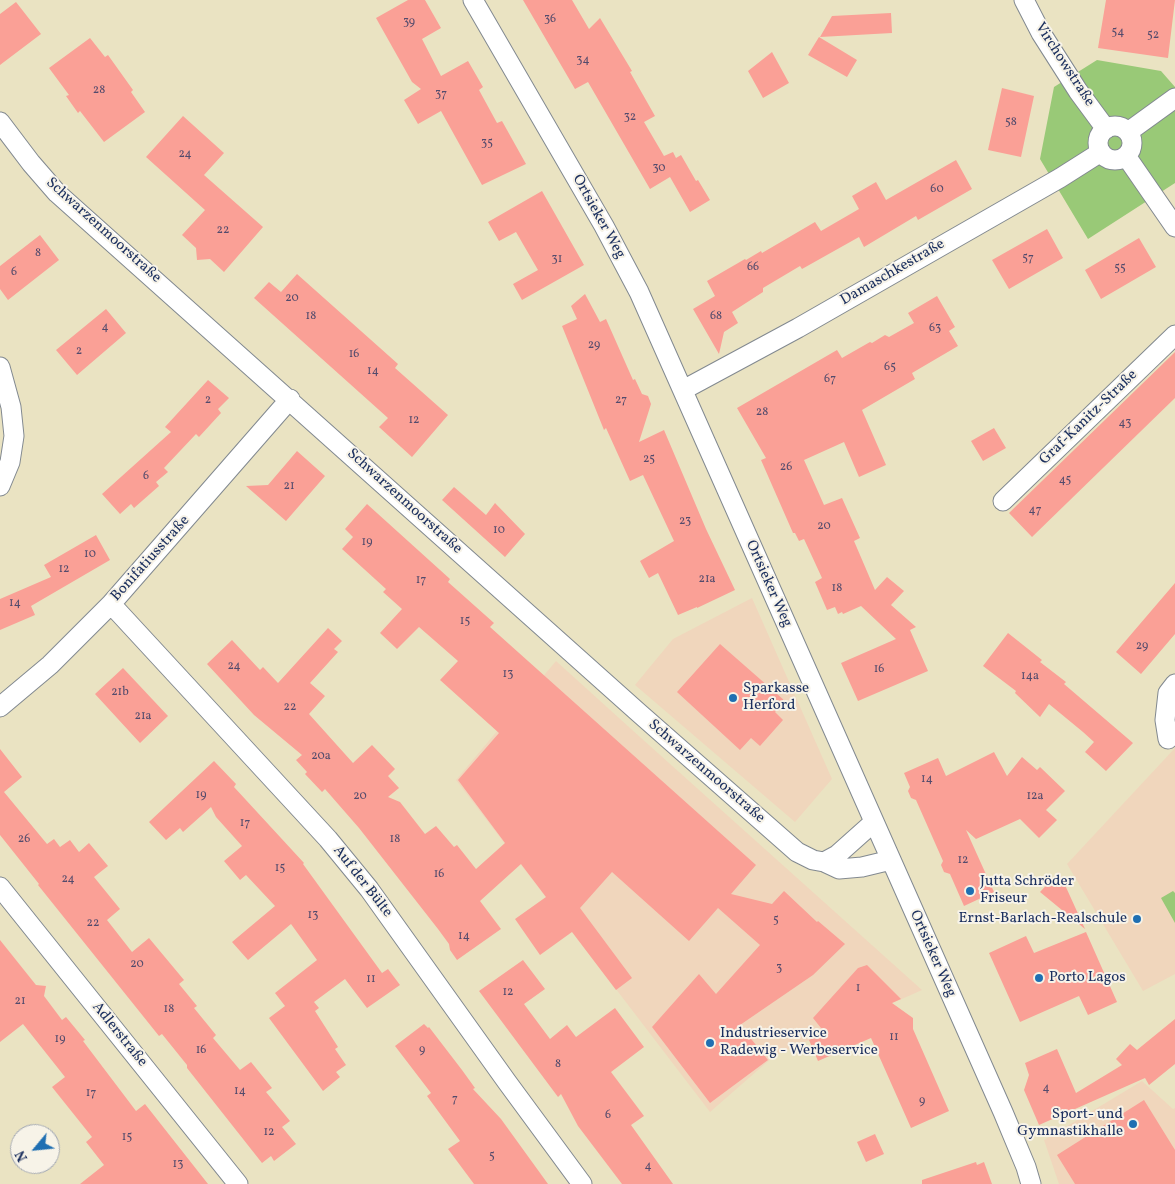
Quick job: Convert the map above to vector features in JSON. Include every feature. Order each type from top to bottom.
[{"type":"street","name":"Ortsieker Weg","points":[[474,0],[604,226],[639,292],[1003,1112],[1031,1184]]},
{"type":"street","name":"Virchowstraße","points":[[1024,0],[1041,33],[1072,83],[1106,128]]},
{"type":"street","points":[[1128,132],[1175,98]]},
{"type":"street","name":"Schwarzenmoorstraße","points":[[0,122],[57,193],[796,852],[839,869],[862,868],[891,860]]},
{"type":"street","points":[[1118,126],[1128,132],[1132,138],[1132,145],[1126,156],[1112,160],[1101,152],[1098,146],[1099,139],[1101,133],[1106,128],[1118,126]]},
{"type":"street","name":"Damaschkestraße","points":[[683,390],[815,318],[1060,178],[1101,152]]},
{"type":"street","points":[[1126,156],[1175,227]]},
{"type":"street","name":"Graf-Kanitz-Straße","points":[[1003,501],[1175,335]]},
{"type":"street","points":[[0,368],[11,406],[14,436],[10,462],[0,486]]},
{"type":"street","name":"Bonifatiusstraße","points":[[0,707],[50,665],[111,604],[290,399]]},
{"type":"street","name":"Auf der Bülte","points":[[111,604],[328,839],[369,889],[582,1184]]},
{"type":"street","points":[[1168,739],[1165,720],[1168,693],[1175,684]]},
{"type":"street","points":[[824,862],[837,854],[874,822]]},
{"type":"street","name":"Adlerstraße","points":[[0,887],[238,1184]]},
{"type":"shaded area","points":[[752,598],[832,779],[795,822],[635,685],[673,639]]},
{"type":"shaded area","points":[[556,661],[922,990],[774,1056],[710,1112],[456,780]]},
{"type":"shaded area","name":"Ernst-Barlach-Realschule","points":[[1175,748],[1175,974],[1143,991],[1067,864]]},
{"type":"shaded area","name":"Sport- und Gymnastikhalle","points":[[1142,1081],[1173,1109],[1175,1108],[1175,1184],[1059,1184],[1044,1140]]},
{"type":"green space","points":[[1097,60],[1161,71],[1175,87],[1175,183],[1088,239],[1040,159],[1054,87]]},
{"type":"green space","points":[[1173,891],[1175,893],[1175,923],[1161,898]]},
{"type":"building","points":[[408,0],[425,0],[441,28],[422,39],[441,76],[468,61],[483,87],[479,90],[497,123],[502,121],[526,164],[482,185],[441,111],[418,124],[404,100],[421,89],[412,82],[376,18]]},
{"type":"building","points":[[523,0],[572,0],[589,29],[600,18],[632,71],[630,72],[655,116],[644,122],[664,156],[673,152],[676,158],[681,155],[710,200],[690,212],[670,177],[650,189],[588,82],[575,89]]},
{"type":"building","points":[[1106,0],[1175,0],[1168,58],[1098,48]]},
{"type":"building","points":[[16,2],[41,34],[0,65],[0,14]]},
{"type":"building","points":[[891,13],[892,33],[820,37],[832,16]]},
{"type":"building","points":[[819,37],[857,60],[847,77],[808,55]]},
{"type":"building","points":[[90,38],[105,57],[108,55],[133,90],[131,92],[145,112],[104,142],[80,111],[78,113],[66,96],[69,95],[49,68]]},
{"type":"building","points":[[772,52],[789,83],[763,98],[748,71]]},
{"type":"building","points":[[1002,88],[1034,96],[1021,157],[988,150]]},
{"type":"building","points":[[183,116],[224,153],[204,175],[263,227],[224,272],[210,259],[197,260],[196,248],[182,235],[205,210],[146,157]]},
{"type":"building","points":[[956,160],[972,189],[918,220],[916,216],[864,247],[859,237],[802,269],[800,266],[763,288],[763,292],[732,312],[738,323],[724,332],[719,354],[693,309],[715,296],[707,281],[745,259],[761,251],[762,253],[815,222],[821,231],[859,209],[852,196],[876,182],[886,200]]},
{"type":"building","points":[[542,191],[584,265],[522,300],[513,284],[538,270],[516,232],[499,241],[488,222]]},
{"type":"building","points":[[1047,229],[1063,258],[1009,289],[992,260]]},
{"type":"building","points":[[40,235],[59,260],[8,300],[0,289],[0,266]]},
{"type":"building","points":[[1139,238],[1156,267],[1101,299],[1085,270]]},
{"type":"building","points":[[297,274],[398,364],[395,368],[448,415],[412,457],[379,427],[388,418],[254,298],[269,282],[281,292]]},
{"type":"building","points":[[585,294],[600,322],[606,319],[633,380],[635,379],[642,394],[648,396],[651,404],[639,442],[664,430],[706,529],[735,590],[678,615],[658,573],[649,578],[640,561],[674,541],[643,475],[630,481],[606,428],[604,430],[562,326],[577,319],[571,306]]},
{"type":"building","points":[[937,296],[955,327],[949,331],[958,346],[912,373],[915,379],[862,410],[886,465],[859,477],[844,442],[804,460],[824,505],[842,498],[860,538],[854,541],[875,590],[887,577],[904,591],[891,605],[916,627],[910,630],[928,671],[858,701],[841,663],[896,639],[861,606],[843,614],[842,612],[838,614],[835,607],[827,610],[815,582],[822,578],[804,539],[799,541],[795,533],[793,533],[761,460],[766,458],[737,408],[837,350],[842,358],[870,342],[872,343],[885,335],[889,337],[914,323],[908,313]]},
{"type":"building","points":[[106,309],[126,333],[77,375],[56,350]]},
{"type":"building","points":[[1175,352],[1175,398],[1032,537],[1009,513]]},
{"type":"building","points":[[208,380],[229,398],[218,409],[221,413],[199,437],[196,434],[164,468],[168,472],[156,482],[159,486],[134,508],[131,504],[120,514],[102,494],[171,432],[165,427]]},
{"type":"building","points":[[994,428],[1006,448],[983,461],[971,441]]},
{"type":"building","points":[[297,451],[325,476],[286,521],[246,486],[268,485]]},
{"type":"building","points":[[454,487],[486,515],[495,503],[525,534],[505,557],[442,500]]},
{"type":"building","points":[[367,504],[450,579],[448,582],[494,623],[490,627],[756,865],[731,894],[772,904],[784,891],[817,922],[845,944],[813,975],[740,1025],[768,1060],[710,1103],[652,1027],[699,974],[716,994],[760,945],[718,908],[689,941],[612,872],[580,908],[632,978],[616,990],[572,932],[540,955],[515,919],[546,897],[521,864],[480,901],[501,929],[457,960],[450,950],[449,944],[438,929],[359,828],[325,789],[322,792],[305,774],[307,772],[296,760],[302,755],[254,715],[207,664],[232,640],[260,670],[263,667],[278,683],[328,628],[342,641],[334,649],[338,652],[310,683],[325,696],[309,714],[353,763],[372,745],[395,769],[388,776],[399,788],[388,797],[400,802],[425,834],[436,826],[454,847],[457,845],[476,869],[505,843],[458,780],[499,733],[440,680],[458,661],[419,627],[397,649],[380,633],[402,609],[383,592],[386,589],[342,549],[353,537],[345,529]]},
{"type":"building","points":[[96,535],[110,560],[31,606],[35,615],[0,630],[0,599],[51,577],[44,565]]},
{"type":"building","points":[[1175,583],[1175,634],[1141,674],[1116,652]]},
{"type":"building","points":[[1008,633],[1042,660],[1040,662],[1066,682],[1064,684],[1133,743],[1106,771],[1085,752],[1094,742],[1083,732],[1049,704],[1040,717],[1015,693],[1016,691],[983,666]]},
{"type":"building","name":"Sparkasse Herford","points":[[720,644],[785,701],[775,712],[783,720],[760,746],[751,738],[740,750],[677,692]]},
{"type":"building","points":[[123,668],[168,716],[140,743],[95,694]]},
{"type":"building","points":[[0,749],[22,777],[4,792],[47,844],[54,839],[60,847],[70,840],[79,852],[89,843],[108,866],[94,877],[120,909],[107,920],[132,952],[149,938],[184,980],[179,984],[197,1006],[194,1008],[216,1035],[213,1038],[240,1070],[251,1062],[272,1088],[266,1092],[290,1121],[282,1127],[296,1144],[274,1161],[271,1156],[262,1163],[187,1068],[187,1065],[162,1034],[159,1036],[0,835]]},
{"type":"building","points":[[994,752],[1007,776],[1022,757],[1037,770],[1040,767],[1065,791],[1046,810],[1057,820],[1039,838],[1020,819],[976,839],[966,830],[994,892],[964,906],[950,874],[944,872],[941,865],[943,861],[916,800],[911,798],[908,791],[910,787],[904,773],[938,758],[946,776]]},
{"type":"building","points":[[214,761],[236,784],[234,787],[304,863],[382,973],[388,969],[400,985],[367,1008],[345,979],[314,1002],[319,1008],[315,1011],[338,1047],[335,1049],[346,1065],[336,1072],[340,1077],[323,1091],[269,1018],[285,1006],[275,993],[317,960],[291,924],[248,960],[232,942],[275,906],[246,875],[240,880],[224,861],[242,846],[216,817],[211,807],[183,832],[180,828],[166,840],[149,822]]},
{"type":"building","points":[[1059,872],[1065,885],[1085,929],[1040,892]]},
{"type":"building","name":"Porto Lagos","points":[[1086,932],[1117,1002],[1088,1015],[1079,996],[1020,1022],[989,953],[1026,936],[1034,953]]},
{"type":"building","points":[[0,940],[36,985],[46,986],[44,996],[62,1020],[66,1017],[85,1040],[83,1041],[136,1111],[145,1104],[208,1184],[80,1184],[104,1165],[86,1142],[92,1137],[52,1087],[65,1077],[23,1024],[0,1042]]},
{"type":"building","points":[[523,960],[545,989],[524,1004],[550,1039],[567,1025],[576,1037],[615,1008],[644,1047],[611,1072],[644,1116],[631,1125],[673,1184],[622,1184],[578,1126],[561,1094],[558,1097],[479,991]]},
{"type":"building","points":[[867,965],[901,999],[892,1003],[913,1018],[913,1029],[949,1111],[911,1128],[871,1038],[818,1061],[809,1040],[825,1033],[813,1018],[858,968]]},
{"type":"building","points":[[1175,1019],[1175,1064],[1149,1085],[1145,1078],[1039,1125],[1024,1090],[1029,1075],[1025,1063],[1057,1049],[1076,1093],[1122,1065],[1116,1059],[1130,1044],[1137,1050]]},
{"type":"building","points":[[424,1024],[429,1027],[462,1070],[475,1088],[473,1089],[501,1119],[548,1184],[474,1184],[448,1149],[460,1141],[427,1096],[431,1093],[395,1046]]},
{"type":"building","name":"Sport- und Gymnastikhalle","points":[[1144,1100],[1175,1150],[1175,1184],[1075,1184],[1057,1155]]},
{"type":"building","points":[[875,1134],[884,1154],[866,1162],[857,1142]]},
{"type":"building","points":[[976,1162],[977,1165],[984,1162],[992,1184],[922,1184],[922,1180]]},
{"type":"place","name":"Sparkasse Herford","points":[[733,698]]},
{"type":"place","name":"Jutta Schröder Friseur","points":[[970,891]]},
{"type":"place","name":"Ernst-Barlach-Realschule","points":[[1137,919]]},
{"type":"place","name":"Porto Lagos","points":[[1039,978]]},
{"type":"place","name":"Industrieservice Radewig - Werbeservice","points":[[710,1043]]},
{"type":"place","name":"Sport- und Gymnastikhalle","points":[[1133,1124]]}]
